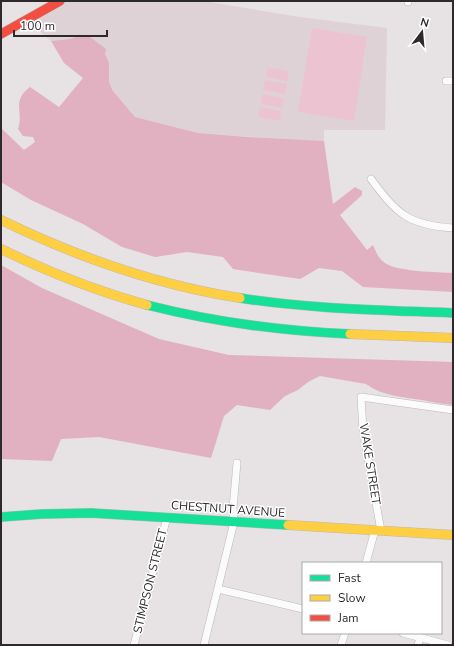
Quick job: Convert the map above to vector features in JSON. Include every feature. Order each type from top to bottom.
[{"type":"main road","points":[[1,34],[60,1]]},
{"type":"main road","points":[[1,220],[38,238],[101,264],[166,283],[199,290],[266,302],[453,313]]},
{"type":"main road","points":[[1,249],[48,271],[112,294],[198,317],[255,326],[313,332],[453,338]]},
{"type":"main road","name":"CHESTNUT AVENUE","points":[[1,516],[91,513],[453,535]]},
{"type":"street","points":[[371,179],[402,215],[418,223],[435,227],[453,228]]},
{"type":"street","name":"WAKE STREET","points":[[366,562],[378,530],[363,430],[361,397],[453,410]]},
{"type":"street","points":[[204,645],[234,522],[233,508],[237,463]]},
{"type":"street","name":"STIMPSON STREET","points":[[134,645],[167,517]]},
{"type":"street","points":[[218,589],[302,609]]},
{"type":"street","points":[[341,645],[344,634]]},
{"type":"street","points":[[407,634],[448,645]]},
{"type":"street","points":[[418,645],[420,637]]},
{"type":"shaded area","points":[[66,1],[203,1],[299,17],[387,28],[385,130],[324,130],[324,141],[296,140],[198,133],[135,117],[113,91],[109,82],[109,63],[105,54],[79,35],[69,39],[51,41],[29,22]]},
{"type":"shaded area","points":[[312,28],[367,37],[354,121],[298,112]]},
{"type":"shaded area","points":[[81,35],[90,37],[106,49],[105,54],[109,63],[109,82],[113,91],[135,117],[198,133],[324,141],[333,204],[355,187],[362,191],[362,195],[340,215],[367,250],[373,245],[383,261],[391,266],[418,271],[453,273],[453,292],[363,287],[342,271],[319,268],[300,279],[233,269],[223,257],[187,252],[155,257],[122,247],[83,224],[31,200],[1,182],[1,128],[24,150],[35,142],[33,137],[23,136],[18,129],[20,117],[19,102],[21,97],[30,87],[59,107],[83,78],[64,63],[51,41],[69,39]]},
{"type":"shaded area","points":[[268,67],[289,71],[287,81],[266,77]]},
{"type":"shaded area","points":[[265,80],[287,84],[285,94],[263,90]]},
{"type":"shaded area","points":[[262,94],[284,98],[282,108],[261,104]]},
{"type":"shaded area","points":[[260,107],[281,111],[280,121],[258,117]]},
{"type":"shaded area","points":[[1,265],[42,288],[159,339],[229,355],[453,362],[453,405],[386,394],[366,384],[320,376],[308,382],[298,390],[285,396],[270,410],[237,405],[224,416],[211,458],[99,437],[61,439],[52,461],[1,459]]},
{"type":"traffic: fast","points":[[240,298],[319,307],[453,313]]},
{"type":"traffic: fast","points":[[147,305],[248,325],[299,331],[350,334]]},
{"type":"traffic: fast","points":[[1,517],[91,513],[288,525]]},
{"type":"traffic: slow","points":[[1,220],[88,258],[118,268],[178,286],[240,298]]},
{"type":"traffic: slow","points":[[1,249],[72,280],[109,294],[147,305]]},
{"type":"traffic: slow","points":[[350,334],[453,338]]},
{"type":"traffic: slow","points":[[288,525],[453,535]]},
{"type":"traffic: jam","points":[[1,34],[60,1]]}]
